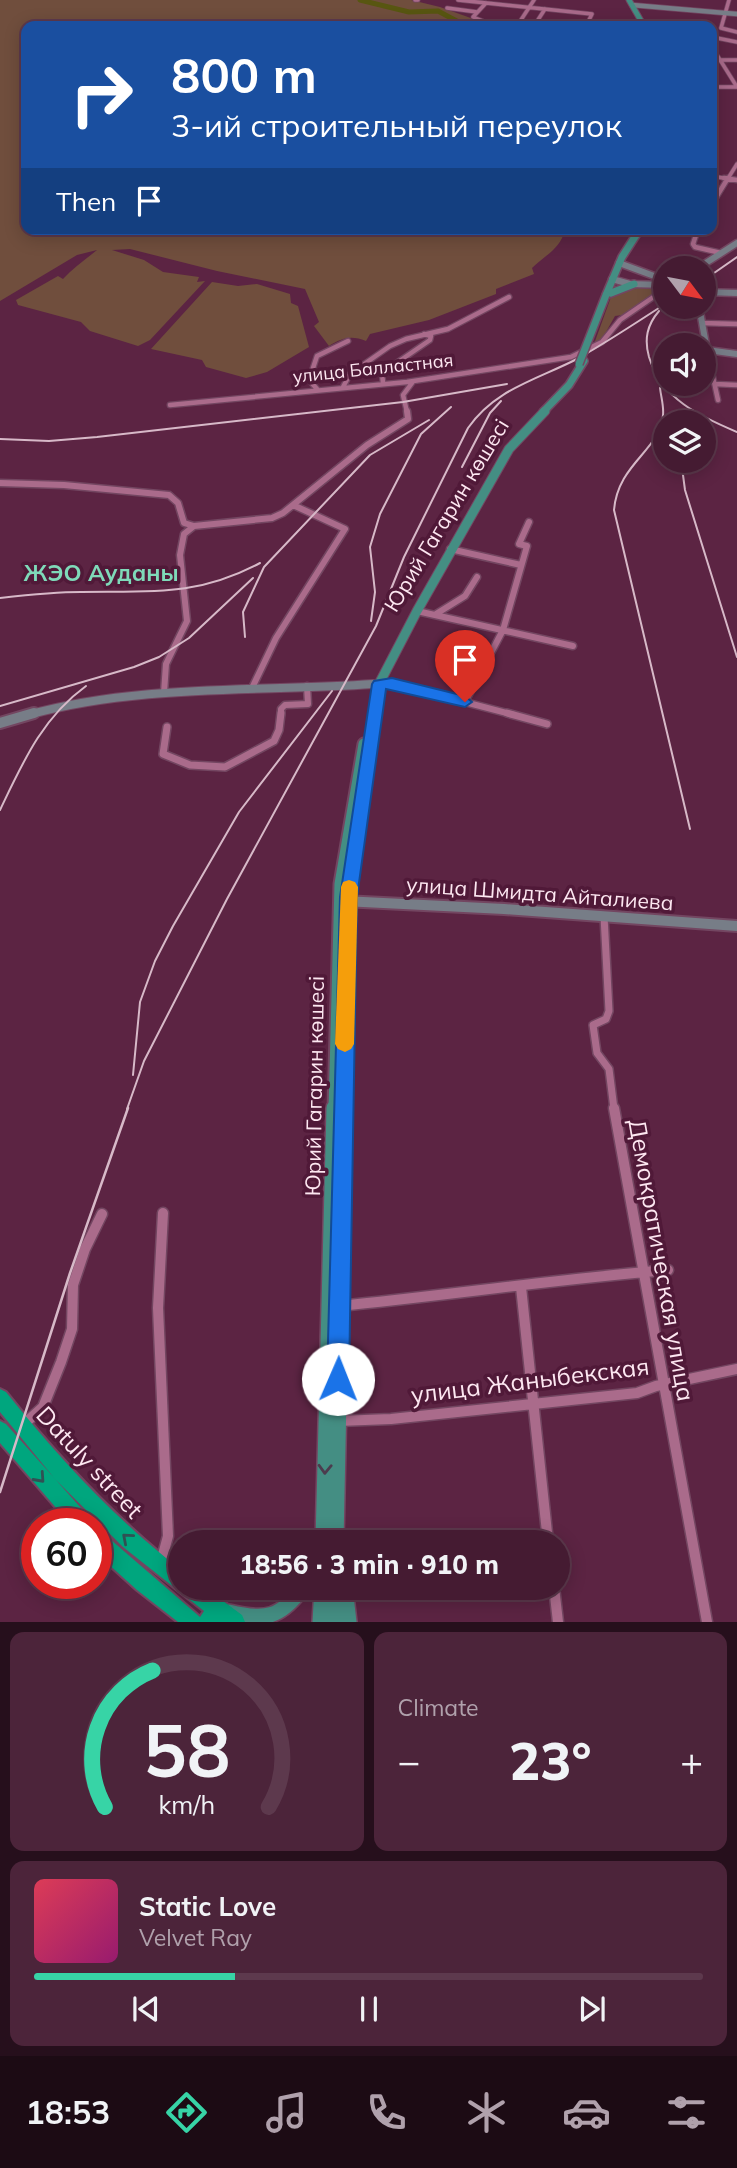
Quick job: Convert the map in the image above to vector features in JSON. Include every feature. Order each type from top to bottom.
[{"type":"highway","name":"Datuly street","points":[[0,1398],[67,1479],[119,1532],[168,1572]]},
{"type":"highway","name":"Datuly street","points":[[0,1430],[68,1508]]},
{"type":"highway","points":[[112,1554],[193,1622]]},
{"type":"highway","points":[[199,1600],[212,1615],[235,1622]]},
{"type":"main road","points":[[631,2],[641,21]]},
{"type":"main road","name":"Юрий Гагарин көшесі","points":[[335,1530],[332,1422],[344,901],[376,684],[513,436],[570,379],[581,360],[612,279],[635,235]]},
{"type":"main road","points":[[606,295],[634,284]]},
{"type":"main road","name":"Юрий Гагарин көшесі","points":[[376,684],[450,549]]},
{"type":"main road","name":"Юрий Гагарин көшесі","points":[[322,1530],[340,1306],[344,901]]},
{"type":"main road","points":[[336,1509],[340,1530]]},
{"type":"main road","points":[[212,1615],[266,1618],[288,1607],[293,1600]]},
{"type":"main road","points":[[320,1622],[321,1600]]},
{"type":"main road","points":[[334,1622],[335,1600]]},
{"type":"main road","points":[[346,1600],[349,1622]]},
{"type":"street","points":[[458,0],[531,4]]},
{"type":"street","points":[[497,0],[592,14],[588,21]]},
{"type":"street","points":[[729,0],[721,28],[737,32]]},
{"type":"street","points":[[466,11],[474,2]]},
{"type":"street","points":[[483,2],[473,18],[483,21]]},
{"type":"street","points":[[631,2],[737,14]]},
{"type":"street","points":[[520,21],[531,4]]},
{"type":"street","points":[[447,8],[477,12]]},
{"type":"street","points":[[537,21],[545,9]]},
{"type":"street","points":[[717,38],[737,42]]},
{"type":"street","points":[[717,55],[737,87]]},
{"type":"street","points":[[717,60],[737,60]]},
{"type":"street","points":[[717,87],[737,87]]},
{"type":"street","points":[[717,195],[737,164]]},
{"type":"street","points":[[717,177],[737,180]]},
{"type":"street","points":[[696,235],[693,244],[699,249],[721,253]]},
{"type":"street","points":[[716,256],[737,243]]},
{"type":"street","points":[[619,263],[653,279]]},
{"type":"street","points":[[612,279],[634,284],[653,284]]},
{"type":"street","points":[[643,284],[653,287]]},
{"type":"street","points":[[716,292],[737,293]]},
{"type":"street","points":[[343,387],[350,374],[379,352],[406,339],[438,333],[466,321],[509,296]]},
{"type":"street","points":[[581,360],[602,342],[620,320],[653,297]]},
{"type":"street","points":[[701,319],[704,333]]},
{"type":"street","points":[[702,323],[737,324]]},
{"type":"street","points":[[383,383],[382,373],[430,340],[431,337],[424,334]]},
{"type":"street","points":[[317,389],[309,380],[317,356],[348,341]]},
{"type":"street","points":[[716,354],[737,354]]},
{"type":"street","name":"улица Балластная","points":[[170,405],[423,380],[581,360]]},
{"type":"street","points":[[0,483],[64,485],[169,495],[178,503],[184,523],[194,526],[272,518],[293,505],[367,445],[408,419],[403,392],[408,385],[423,380]]},
{"type":"street","points":[[716,384],[737,385]]},
{"type":"street","points":[[716,389],[718,400]]},
{"type":"street","points":[[252,688],[276,638],[345,529],[293,505]]},
{"type":"street","points":[[465,702],[503,630],[527,545],[519,544],[529,522]]},
{"type":"street","points":[[164,693],[166,664],[187,621],[181,539],[194,526]]},
{"type":"street","points":[[450,549],[521,565]]},
{"type":"street","points":[[435,615],[465,596],[477,577]]},
{"type":"street","points":[[417,611],[573,646]]},
{"type":"street","points":[[0,723],[57,708],[164,693],[392,683],[547,724]]},
{"type":"street","points":[[167,727],[163,754],[169,760],[220,768],[274,742],[279,733],[281,709],[285,705],[308,704],[307,686]]},
{"type":"street","name":"улица Шмидта Айталиева","points":[[344,901],[737,926]]},
{"type":"street","name":"Демократическая улица","points":[[604,916],[609,1011],[606,1019],[593,1024],[597,1053],[609,1069],[611,1078],[642,1272],[666,1384],[666,1397],[708,1622]]},
{"type":"street","points":[[160,1566],[168,1536],[159,1308],[163,1213]]},
{"type":"street","points":[[22,1426],[43,1407],[61,1362],[72,1329],[73,1285],[85,1249],[102,1214]]},
{"type":"street","points":[[340,1306],[521,1287],[579,1277],[668,1270]]},
{"type":"street","points":[[521,1287],[531,1403],[547,1530]]},
{"type":"street","name":"улица Жаныбекская","points":[[332,1422],[391,1419],[637,1393],[737,1369]]},
{"type":"street","points":[[555,1600],[558,1622]]},
{"type":"shaded area","points":[[0,0],[411,0],[479,21],[21,21],[21,235],[563,235],[556,247],[532,268],[534,274],[496,289],[496,294],[429,320],[370,334],[366,341],[347,338],[329,346],[314,326],[319,322],[305,289],[130,249],[112,250],[144,260],[163,272],[199,277],[197,282],[205,281],[150,340],[138,346],[90,331],[81,322],[18,305],[16,300],[58,276],[63,279],[97,250],[77,255],[0,301]]},
{"type":"shaded area","points":[[212,282],[238,286],[257,284],[290,294],[291,303],[298,306],[309,347],[267,372],[246,378],[206,367],[202,360],[151,349]]},
{"type":"shaded area","points":[[636,286],[653,289],[653,295],[622,315],[615,316],[602,339],[594,344],[611,297]]},
{"type":"waterway","points":[[360,0],[409,12],[438,11],[457,21]]},
{"type":"railway","points":[[716,272],[737,257]]},
{"type":"railway","points":[[127,1109],[144,1061],[227,899],[376,626],[404,557],[468,428],[479,415],[504,395],[577,359],[653,312]]},
{"type":"railway","points":[[654,319],[649,327],[647,344],[649,357],[663,384],[696,412],[737,432]]},
{"type":"railway","points":[[0,439],[49,441],[97,437],[403,402],[507,384]]},
{"type":"railway","points":[[661,396],[663,412],[660,427],[655,438],[623,480],[614,510],[690,829]]},
{"type":"railway","points":[[462,467],[490,413],[501,401]]},
{"type":"railway","points":[[371,621],[375,592],[370,547],[380,514],[421,434],[451,407]]},
{"type":"railway","points":[[245,637],[243,612],[264,567],[370,455],[429,420]]},
{"type":"railway","points":[[683,473],[685,490],[737,657]]},
{"type":"railway","points":[[0,598],[61,593],[172,590],[215,582],[260,563]]},
{"type":"railway","points":[[0,706],[134,667],[159,657],[189,638],[253,578]]},
{"type":"railway","points":[[0,810],[35,742],[57,712],[86,686]]},
{"type":"railway","points":[[133,1075],[140,1002],[155,961],[173,926],[239,812],[332,691]]},
{"type":"railway","points":[[0,1492],[70,1273],[128,1108]]},
{"type":"slow traffic","points":[[345,1044],[349,887]]},
{"type":"district","name":"ЖЭО Ауданы","points":[[101,572]]},
{"type":"route","points":[[338,1379],[349,885],[379,684],[392,683],[465,702]]}]
